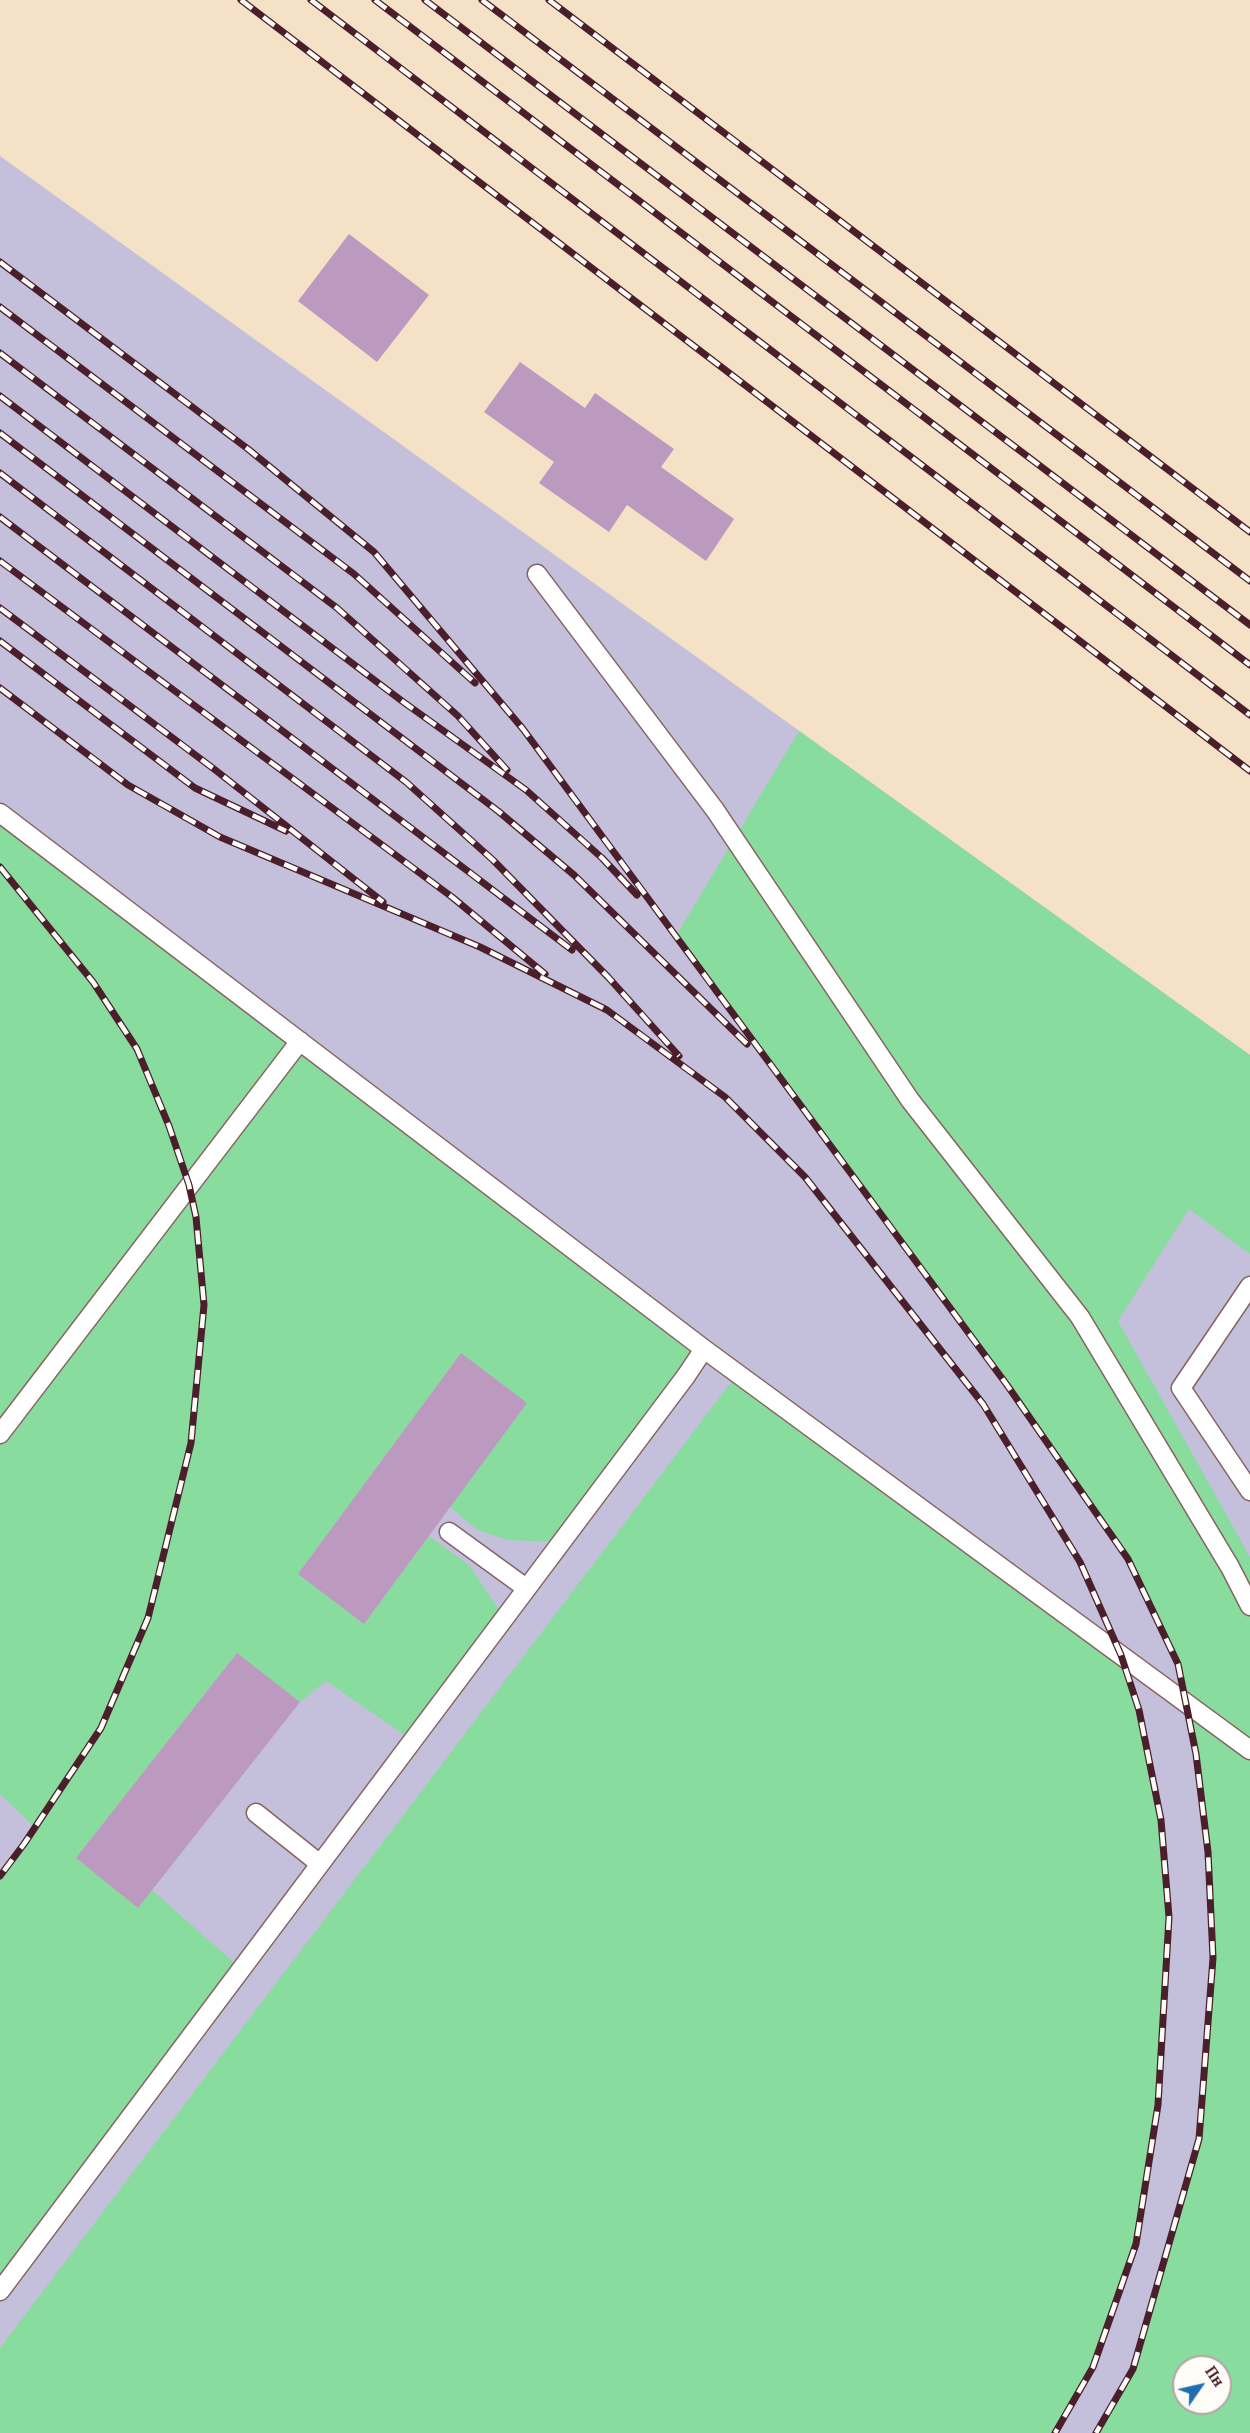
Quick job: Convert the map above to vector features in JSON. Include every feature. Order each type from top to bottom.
[{"type":"lane","points":[[537,574],[715,810],[910,1100],[1080,1317],[1230,1567],[1250,1606]]},
{"type":"lane","points":[[0,813],[704,1349],[1250,1750]]},
{"type":"lane","points":[[0,1434],[300,1041]]},
{"type":"lane","points":[[1250,1286],[1181,1388],[1250,1491]]},
{"type":"lane","points":[[0,2291],[704,1349]]},
{"type":"lane","points":[[449,1532],[525,1588]]},
{"type":"lane","points":[[256,1813],[320,1864]]},
{"type":"shaded area","points":[[0,156],[1250,1055],[1250,2433],[0,2433]]},
{"type":"green space","points":[[799,731],[1250,1055],[1250,1254],[1189,1209],[1118,1321],[1250,1557],[1250,2433],[1096,2433],[1133,2369],[1199,2138],[1213,1958],[1208,1852],[1196,1754],[1178,1664],[1128,1559],[1007,1385],[676,936]]},
{"type":"green space","points":[[0,812],[704,1349],[560,1542],[508,1540],[478,1530],[450,1507],[527,1403],[461,1353],[298,1574],[364,1624],[429,1536],[469,1565],[504,1617],[412,1740],[326,1681],[300,1702],[237,1653],[76,1858],[138,1908],[152,1890],[241,1969],[0,2291],[0,1874],[35,1828],[0,1794]]},
{"type":"green space","points":[[738,1373],[1121,1655],[1139,1710],[1161,1820],[1169,1917],[1158,2105],[1131,2256],[1093,2367],[1055,2433],[0,2433],[0,2348]]},
{"type":"building","points":[[349,234],[429,295],[377,362],[298,301]]},
{"type":"building","points":[[520,362],[585,408],[595,393],[674,449],[661,467],[734,519],[706,561],[627,505],[609,532],[539,483],[554,462],[484,412]]},
{"type":"building","points":[[461,1353],[527,1403],[364,1624],[298,1574]]},
{"type":"building","points":[[237,1653],[300,1702],[138,1908],[76,1858]]},
{"type":"railway","points":[[241,0],[1250,771]]},
{"type":"railway","points":[[311,0],[1250,715]]},
{"type":"railway","points":[[375,0],[1250,665]]},
{"type":"railway","points":[[425,0],[1250,625]]},
{"type":"railway","points":[[482,0],[1250,581]]},
{"type":"railway","points":[[549,0],[1250,532]]},
{"type":"railway","points":[[0,262],[248,449],[374,552],[523,729],[1007,1385],[1128,1559],[1178,1664],[1196,1754],[1208,1852],[1213,1958],[1199,2139],[1133,2369],[1096,2433]]},
{"type":"railway","points":[[0,307],[354,574],[475,683]]},
{"type":"railway","points":[[0,353],[337,608],[458,716],[507,770]]},
{"type":"railway","points":[[0,396],[402,701],[526,790],[602,858],[637,895]]},
{"type":"railway","points":[[0,433],[498,811],[574,875],[747,1044]]},
{"type":"railway","points":[[0,473],[406,782],[493,860],[608,977],[679,1056]]},
{"type":"railway","points":[[0,517],[572,950]]},
{"type":"railway","points":[[0,561],[452,897],[545,974]]},
{"type":"railway","points":[[0,608],[214,769],[383,902]]},
{"type":"railway","points":[[0,641],[195,788],[286,831]]},
{"type":"railway","points":[[0,688],[128,785],[220,837],[480,947],[607,1010],[725,1097],[805,1177],[983,1404],[1080,1562],[1121,1655],[1139,1710],[1161,1820],[1169,1917],[1158,2105],[1136,2244],[1093,2367],[1055,2433]]},
{"type":"railway","points":[[0,867],[93,982],[137,1049],[169,1126],[189,1185],[196,1217],[204,1305],[191,1443],[148,1618],[101,1728],[0,1876]]}]
